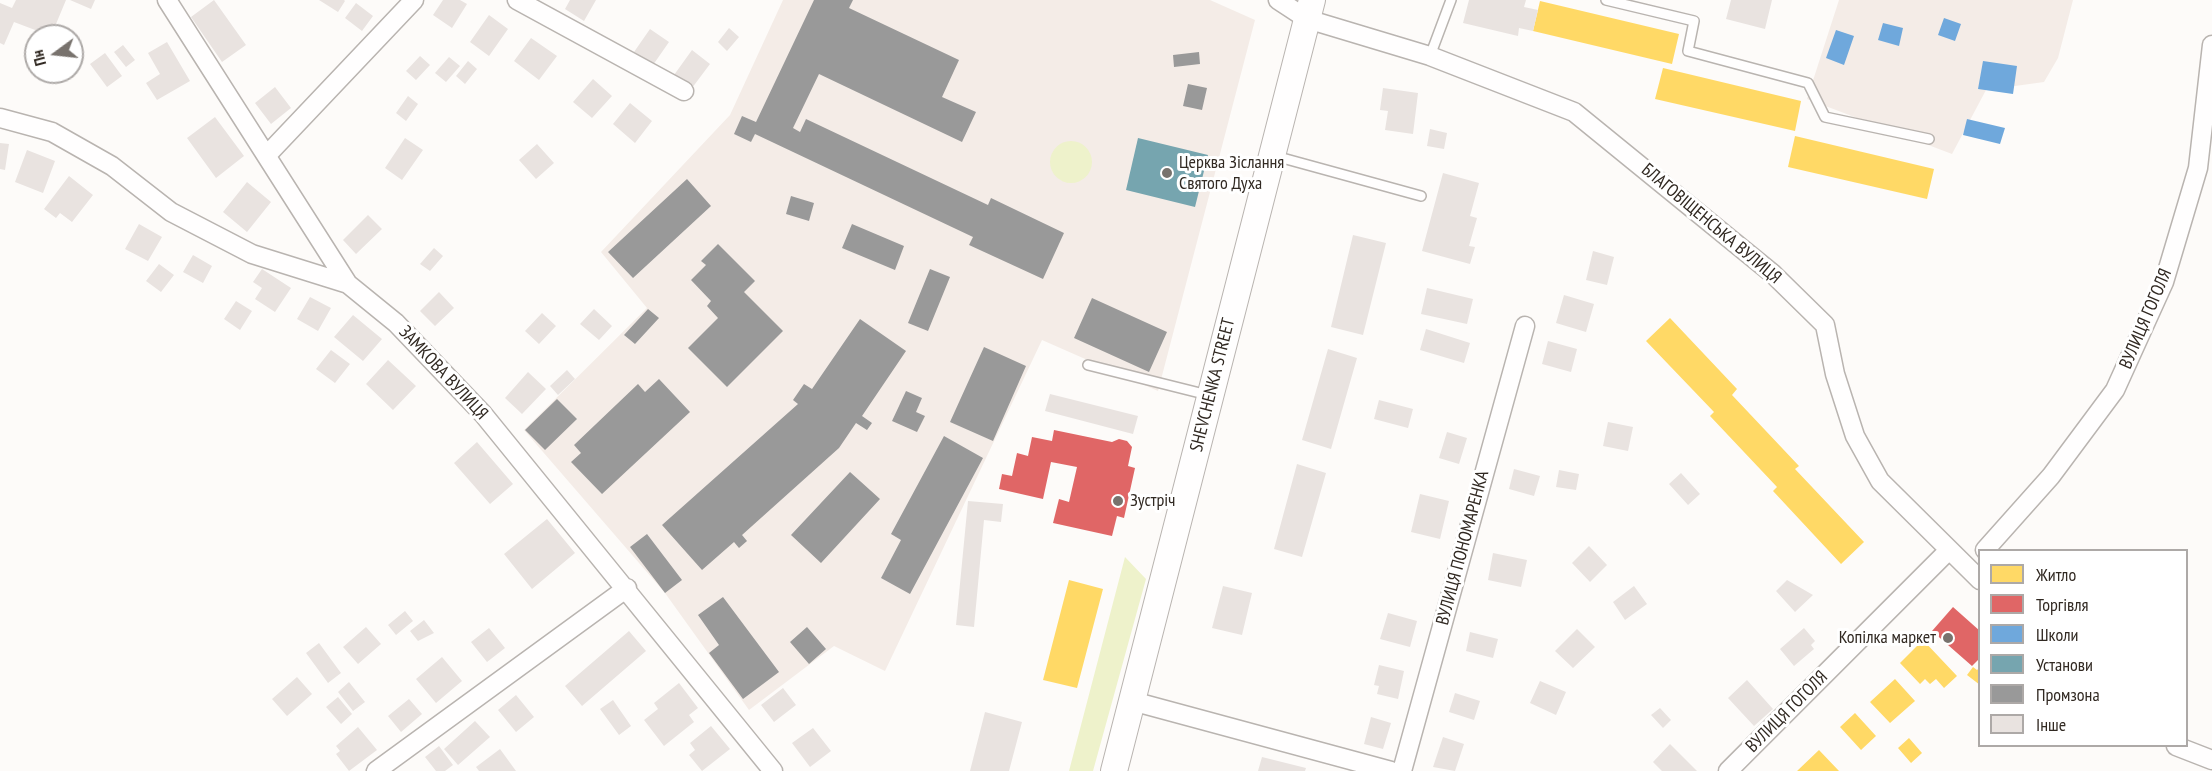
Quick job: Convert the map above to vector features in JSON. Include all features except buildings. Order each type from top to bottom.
[{"type":"main road","name":"SHEVCHENKA STREET","points":[[1114,771],[1310,10]]},
{"type":"street","name":"ЗАМКОВА ВУЛИЦЯ","points":[[167,0],[348,284],[396,323],[483,414],[627,588],[773,771]]},
{"type":"street","points":[[267,155],[414,0]]},
{"type":"street","points":[[517,0],[684,91]]},
{"type":"street","name":"БЛАГОВІЩЕНСЬКА ВУЛИЦЯ","points":[[1278,0],[1310,10],[1574,112],[1773,274],[1825,325],[1835,374],[1855,436],[1880,481],[1948,550],[1976,569]]},
{"type":"street","name":"ВУЛИЦЯ ГОГОЛЯ","points":[[1986,549],[2051,476],[2115,390],[2160,292],[2198,168],[2212,45]]},
{"type":"street","points":[[0,118],[52,132],[112,166],[171,212],[252,254],[348,284]]},
{"type":"street","name":"ВУЛИЦЯ ПОНОМАРЕНКА","points":[[1402,771],[1525,326]]},
{"type":"street","name":"ВУЛИЦЯ ГОГОЛЯ","points":[[1728,771],[1948,550]]},
{"type":"street","points":[[376,771],[627,588]]},
{"type":"street","points":[[1132,701],[1391,771]]},
{"type":"street","points":[[2179,747],[2212,760]]},
{"type":"lane","points":[[1430,56],[1451,0]]},
{"type":"lane","points":[[1606,0],[1694,21],[1688,51],[1808,83],[1825,117],[1929,139]]},
{"type":"lane","points":[[1272,156],[1421,196]]},
{"type":"lane","points":[[1089,365],[1210,396]]},
{"type":"shaded area","points":[[783,0],[1210,0],[1255,20],[1158,391],[1042,340],[885,671],[834,646],[749,710],[665,593],[524,430],[647,308],[601,252],[730,115]]},
{"type":"shaded area","points":[[1839,0],[2073,0],[2058,58],[2044,82],[1986,90],[1952,154],[1807,99]]},
{"type":"green space","points":[[1071,141],[1079,142],[1086,147],[1091,154],[1091,170],[1086,177],[1079,182],[1071,183],[1063,182],[1056,177],[1051,170],[1050,162],[1051,154],[1056,147],[1063,142]]},
{"type":"green space","points":[[1125,557],[1146,579],[1093,771],[1069,771]]},
{"type":"place","name":"Церква Зіслання Святого Духа","points":[[1167,173]]},
{"type":"place","name":"Зустріч","points":[[1118,501]]},
{"type":"place","name":"Копілка маркет","points":[[1948,638]]}]
